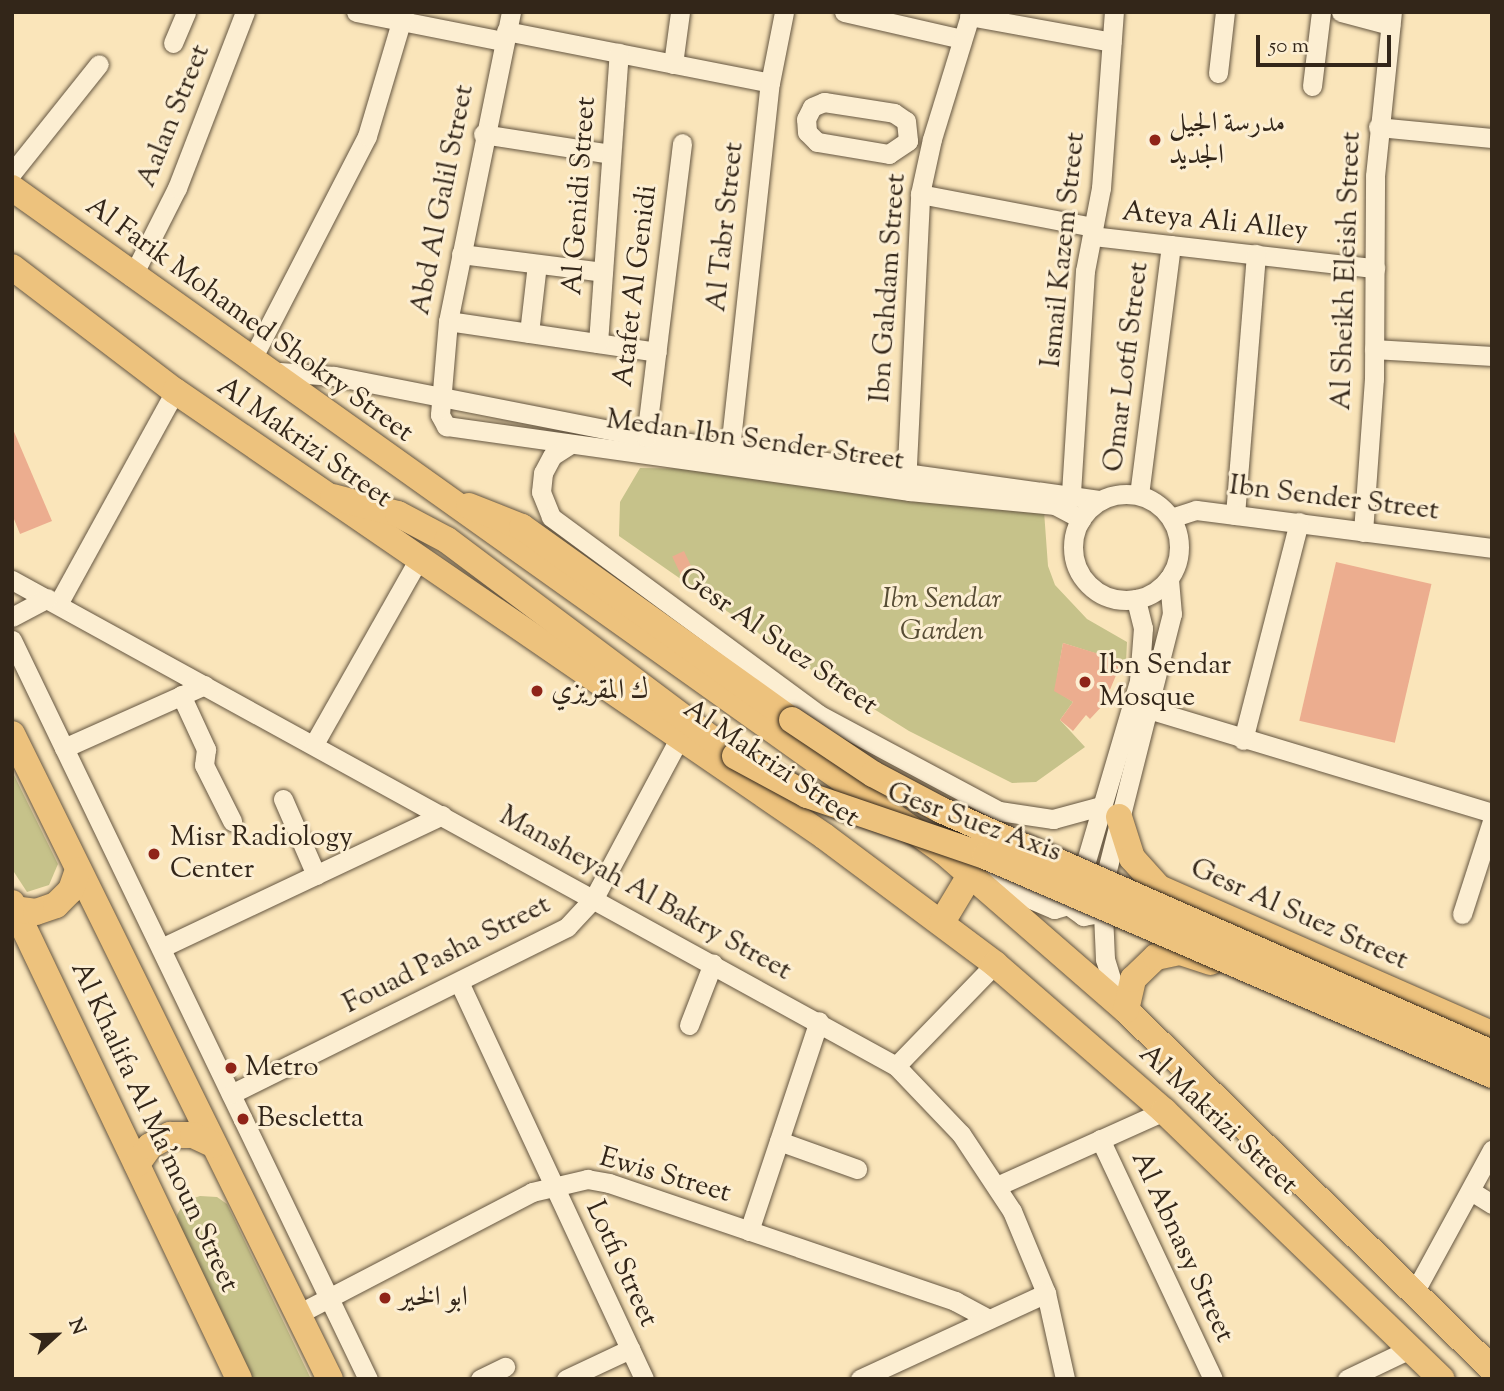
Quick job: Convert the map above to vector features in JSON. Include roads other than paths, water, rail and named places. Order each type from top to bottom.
[{"type":"main road","name":"Al Farik Mohamed Shokry Street","points":[[12,187],[132,277],[450,502]]},
{"type":"main road","name":"Al Makrizi Street","points":[[12,267],[175,391],[417,562],[679,739],[942,922],[995,964],[1164,1111],[1442,1379]]},
{"type":"main road","name":"Gesr Suez Axis","points":[[324,496],[398,514],[447,540],[735,756],[807,795],[985,856],[1492,1075]]},
{"type":"main road","name":"Al Makrizi Street","points":[[450,502],[971,874],[1123,1008],[1492,1369]]},
{"type":"main road","name":"Gesr Suez Axis","points":[[450,502],[481,509],[522,527],[792,720],[873,774],[941,810],[1492,1054]]},
{"type":"main road","name":"Al Khalifa Al Ma'moun Street","points":[[12,734],[330,1379]]},
{"type":"main road","name":"Gesr Al Suez Street","points":[[1110,811],[1140,870],[1180,898],[1492,1034]]},
{"type":"main road","points":[[14,906],[36,912],[57,905],[71,890],[78,870]]},
{"type":"main road","points":[[942,922],[971,874]]},
{"type":"main road","points":[[1180,898],[1169,902],[1157,919],[1161,940],[1180,952],[1492,1087]]},
{"type":"main road","name":"Al Khalifa Al Ma'moun Street","points":[[14,906],[239,1379]]},
{"type":"main road","points":[[1123,1008],[1128,989],[1139,970],[1156,957],[1180,952]]},
{"type":"main road","points":[[137,1164],[150,1146],[170,1135],[193,1135],[214,1146]]},
{"type":"street","points":[[173,43],[186,12]]},
{"type":"street","name":"Aalan Street","points":[[132,277],[177,188],[246,12]]},
{"type":"street","points":[[356,12],[507,28],[770,83]]},
{"type":"street","points":[[673,64],[680,12]]},
{"type":"street","name":"Al Tabr Street","points":[[730,449],[770,83],[785,12]]},
{"type":"street","points":[[844,12],[962,39]]},
{"type":"street","name":"Ismail Kazem Street","points":[[1070,493],[1085,271],[1101,188],[1114,12]]},
{"type":"street","points":[[1218,73],[1225,12]]},
{"type":"street","points":[[1312,86],[1321,12]]},
{"type":"street","points":[[1341,12],[1391,18]]},
{"type":"street","points":[[970,14],[1112,42]]},
{"type":"street","name":"Ibn Gahdam Street","points":[[906,481],[920,194],[932,139],[970,14]]},
{"type":"street","points":[[258,366],[367,136],[402,17]]},
{"type":"street","name":"Al Sheikh Eleish Street","points":[[1363,532],[1374,349],[1378,127],[1391,18]]},
{"type":"street","name":"Abd Al Galil Street","points":[[442,400],[447,321],[483,134],[507,28]]},
{"type":"street","name":"Al Genidi Street","points":[[598,343],[619,53]]},
{"type":"street","points":[[12,173],[99,64]]},
{"type":"street","points":[[831,102],[894,113],[906,121],[909,135],[900,150],[889,154],[823,145],[807,132],[806,119],[818,103],[831,102]]},
{"type":"street","points":[[1378,127],[1492,138]]},
{"type":"street","points":[[483,134],[610,154]]},
{"type":"street","points":[[909,135],[932,139]]},
{"type":"street","name":"Atafet Al Genidi","points":[[646,437],[682,143]]},
{"type":"street","name":"Ateya Ali Alley","points":[[920,194],[1093,232],[1171,245],[1375,268]]},
{"type":"street","name":"Omar Lotfi Street","points":[[1139,495],[1171,245]]},
{"type":"street","points":[[461,254],[603,272]]},
{"type":"street","points":[[1235,515],[1256,254]]},
{"type":"street","points":[[529,332],[537,264]]},
{"type":"street","points":[[447,321],[657,352]]},
{"type":"street","points":[[1374,349],[1492,356]]},
{"type":"street","name":"Medan Ibn Sender Street","points":[[258,366],[315,373],[442,400],[646,437],[1055,505],[1081,519]]},
{"type":"street","points":[[12,617],[53,601],[175,391]]},
{"type":"street","name":"Medan Ibn Sender Street","points":[[442,400],[440,415],[451,429],[906,481],[1070,493],[1101,500]]},
{"type":"street","name":"Gesr Al Suez Street","points":[[569,444],[552,456],[543,473],[541,492],[551,517],[818,714],[922,773],[1008,813],[1053,819],[1110,811]]},
{"type":"street","points":[[971,874],[1047,908],[1068,905],[1076,895],[1148,709],[1172,614],[1169,578],[1179,542],[1171,518],[1162,508],[1139,495],[1101,500],[1081,519],[1073,545],[1079,571],[1109,597],[1136,599],[1154,592],[1169,578]]},
{"type":"street","name":"Ibn Sender Street","points":[[1171,518],[1196,510],[1492,548]]},
{"type":"street","points":[[1243,740],[1299,522]]},
{"type":"street","points":[[314,744],[417,562]]},
{"type":"street","name":"Mansheyah Al Bakry Street","points":[[12,580],[819,1021],[896,1066],[961,1134],[997,1186],[1025,1238],[1046,1293],[1065,1379]]},
{"type":"street","points":[[1123,1008],[1105,959],[1100,913],[1110,811],[1139,681],[1143,628],[1136,599]]},
{"type":"street","points":[[12,640],[368,1379]]},
{"type":"street","points":[[64,748],[205,685]]},
{"type":"street","points":[[181,695],[206,749],[204,765],[233,821]]},
{"type":"street","points":[[1148,709],[1243,740],[1492,813]]},
{"type":"street","name":"Fouad Pasha Street","points":[[231,1094],[556,935],[594,898],[679,739]]},
{"type":"street","points":[[283,799],[316,874]]},
{"type":"street","points":[[161,948],[442,815]]},
{"type":"street","points":[[1462,914],[1492,821]]},
{"type":"street","points":[[1068,905],[1083,916],[1100,913]]},
{"type":"street","points":[[689,1025],[713,963]]},
{"type":"street","points":[[896,1066],[995,964]]},
{"type":"street","name":"Lotfi Street","points":[[459,982],[644,1379]]},
{"type":"street","points":[[749,1231],[819,1021]]},
{"type":"street","points":[[997,1186],[1164,1111]]},
{"type":"street","name":"Al Abnasy Street","points":[[1100,1139],[1213,1379]]},
{"type":"street","points":[[779,1141],[857,1169]]},
{"type":"street","points":[[1415,1291],[1492,1150]]},
{"type":"street","name":"Ewis Street","points":[[298,1314],[553,1184],[587,1180],[609,1183],[955,1301],[989,1319]]},
{"type":"street","points":[[1471,1191],[1492,1204]]},
{"type":"street","points":[[860,1379],[1046,1293]]},
{"type":"street","points":[[1347,1379],[1412,1348]]},
{"type":"street","points":[[566,1379],[630,1349]]},
{"type":"street","points":[[480,1379],[505,1367]]},
{"type":"place","name":"مدرسة الجيل الجديد","points":[[1155,140]]},
{"type":"place","name":"Ibn Sendar Mosque","points":[[1085,682]]},
{"type":"place","name":"ك المقريزي","points":[[537,691]]},
{"type":"place","name":"Misr Radiology Center","points":[[154,854]]},
{"type":"place","name":"Metro","points":[[231,1068]]},
{"type":"place","name":"Bescletta","points":[[243,1119]]},
{"type":"place","name":"ابو الخير","points":[[385,1298]]},
{"type":"park label","name":"Ibn Sendar Garden","points":[[942,616]]}]
